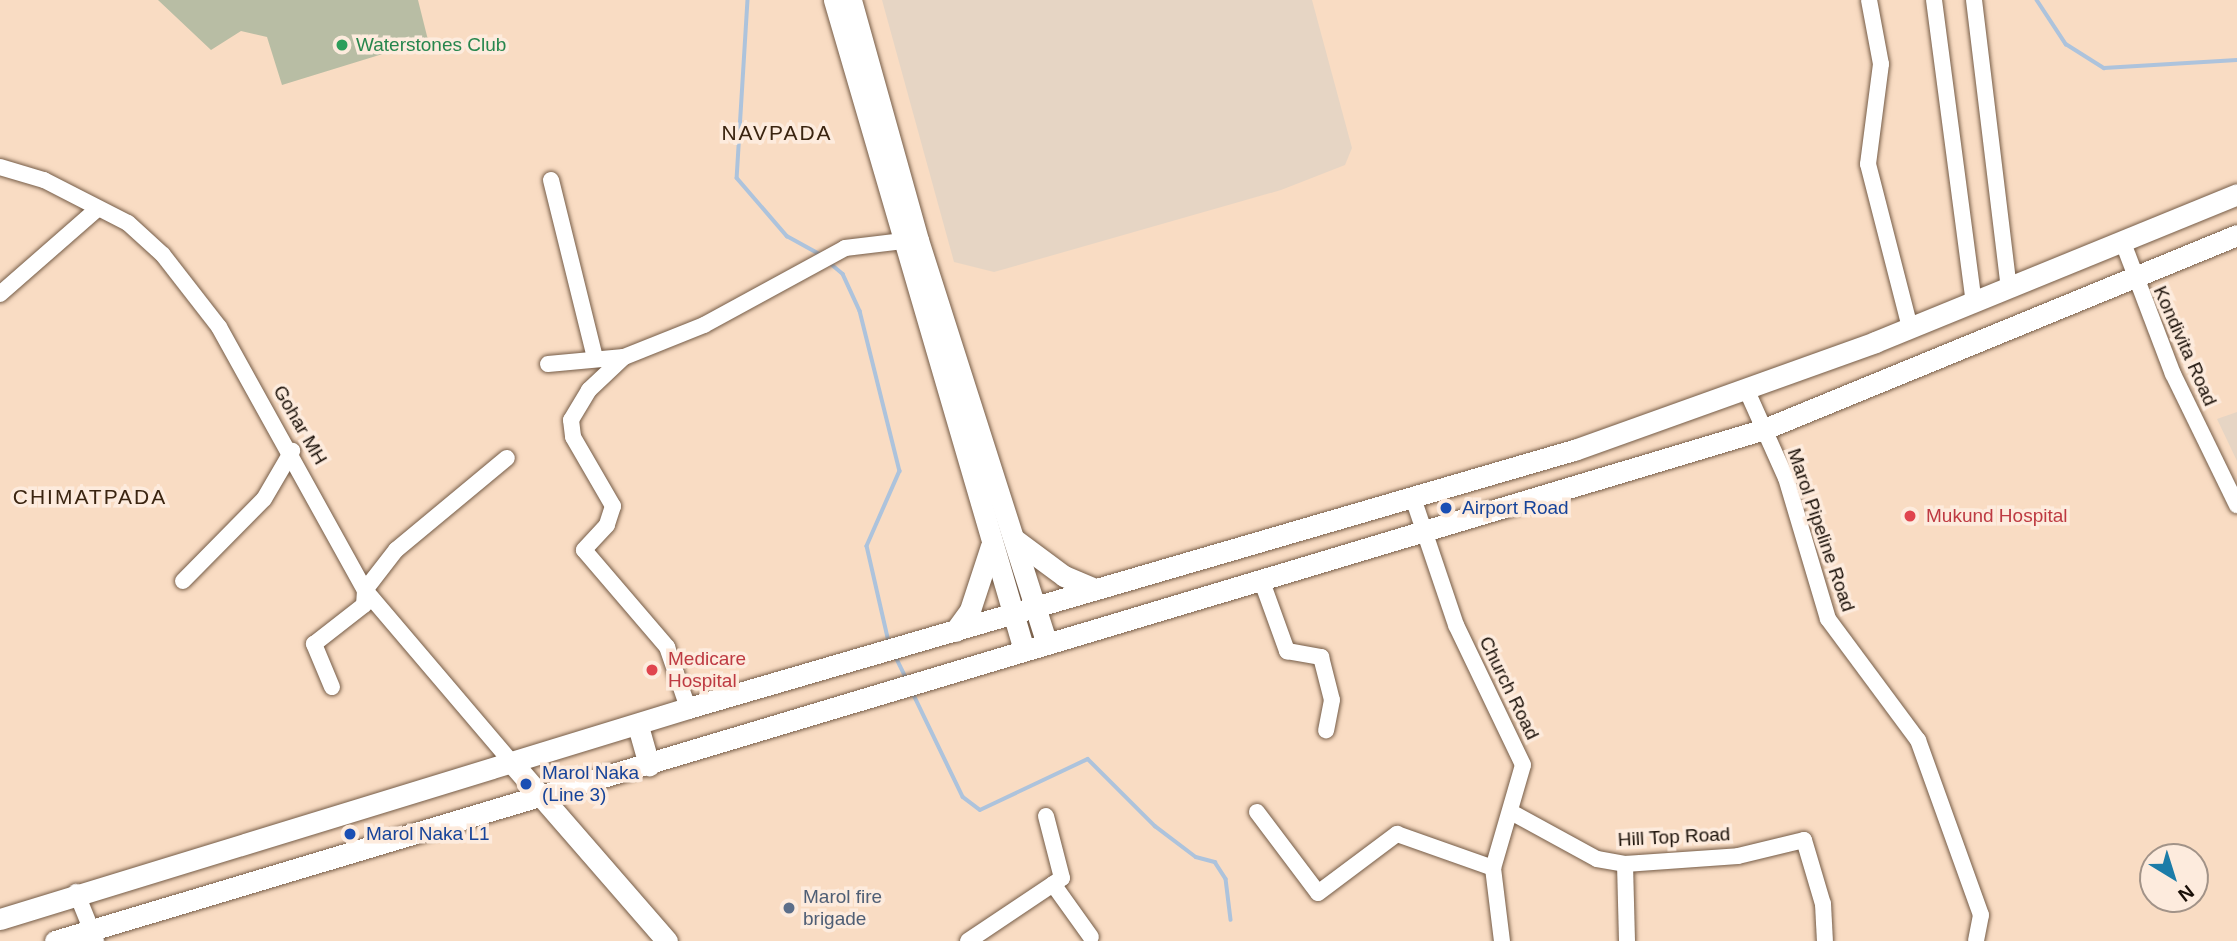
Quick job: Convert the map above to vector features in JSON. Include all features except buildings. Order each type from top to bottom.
[{"type":"main road","points":[[834,0],[909,240],[1014,540],[1047,643]]},
{"type":"main road","points":[[851,0],[909,240],[991,544],[1024,650]]},
{"type":"main road","points":[[0,919],[76,892],[514,765],[688,708],[1413,498],[1746,391],[2009,288],[2237,194]]},
{"type":"main road","points":[[55,941],[94,936],[542,796],[1762,430],[2237,235]]},
{"type":"main road","points":[[1014,540],[1064,576],[1095,589]]},
{"type":"main road","points":[[955,631],[970,610],[991,544]]},
{"type":"main road","points":[[638,726],[649,765]]},
{"type":"main road","points":[[514,765],[594,863],[667,941]]},
{"type":"street","points":[[1869,0],[1881,64],[1868,164],[1910,327]]},
{"type":"street","points":[[1934,0],[1974,302]]},
{"type":"street","points":[[1974,0],[2009,288]]},
{"type":"street","name":"Gohar MH","points":[[0,167],[44,180],[96,210],[128,223],[190,286],[292,451],[365,590],[514,765]]},
{"type":"street","points":[[551,180],[595,358]]},
{"type":"street","points":[[0,294],[96,210]]},
{"type":"street","points":[[548,364],[624,357],[704,325],[845,248],[909,240]]},
{"type":"street","name":"Kondivita Road","points":[[2122,240],[2132,278],[2237,505]]},
{"type":"street","points":[[624,357],[589,390],[571,420],[573,437],[613,506],[607,525],[584,550],[667,647],[688,708]]},
{"type":"street","name":"Marol Pipeline Road","points":[[1746,391],[1786,478],[1828,619],[1918,740],[1981,915],[1976,941]]},
{"type":"street","points":[[183,582],[264,499],[292,451]]},
{"type":"street","points":[[332,687],[314,644],[363,605],[365,590],[423,525],[507,458]]},
{"type":"street","name":"Church Road","points":[[1413,498],[1456,625],[1523,765],[1493,868],[1502,941]]},
{"type":"street","points":[[1261,579],[1287,651],[1321,657],[1332,700],[1326,730]]},
{"type":"street","points":[[1257,812],[1318,893],[1397,834],[1493,868]]},
{"type":"street","name":"Hill Top Road","points":[[1511,812],[1597,859],[1625,864],[1767,851],[1804,840],[1823,904],[1825,941]]},
{"type":"street","points":[[968,941],[1062,878],[1046,816]]},
{"type":"street","points":[[1625,864],[1627,941]]},
{"type":"street","points":[[1053,884],[1090,940]]},
{"type":"street","points":[[76,892],[94,936]]},
{"type":"shaded area","points":[[882,0],[1312,0],[1352,148],[1345,165],[1281,190],[994,272],[954,262]]},
{"type":"shaded area","points":[[2237,412],[2237,461],[2217,419]]},
{"type":"green space","name":"Waterstones Club","points":[[158,0],[418,0],[428,40],[282,85],[267,37],[241,31],[211,50]]},
{"type":"waterway","points":[[748,0],[737,178],[787,236],[821,255]]},
{"type":"waterway","points":[[2037,0],[2066,44],[2104,68],[2237,60]]},
{"type":"waterway","points":[[830,263],[843,274],[860,311],[900,471],[867,546],[889,642]]},
{"type":"waterway","points":[[895,655],[907,680]]},
{"type":"waterway","points":[[913,693],[963,797],[980,810],[1088,759],[1155,826],[1196,857],[1215,862],[1226,879],[1231,920]]},
{"type":"place","name":"Waterstones Club","points":[[342,45]]},
{"type":"place","name":"Airport Road","points":[[1446,508]]},
{"type":"place","name":"Mukund Hospital","points":[[1910,516]]},
{"type":"place","name":"Medicare Hospital","points":[[652,670]]},
{"type":"place","name":"Marol Naka (Line 3)","points":[[526,784]]},
{"type":"place","name":"Marol Naka L1","points":[[350,834]]},
{"type":"place","name":"Marol fire brigade","points":[[789,908]]},
{"type":"district","name":"NAVPADA","points":[[777,133]]},
{"type":"district","name":"CHIMATPADA","points":[[90,497]]}]
